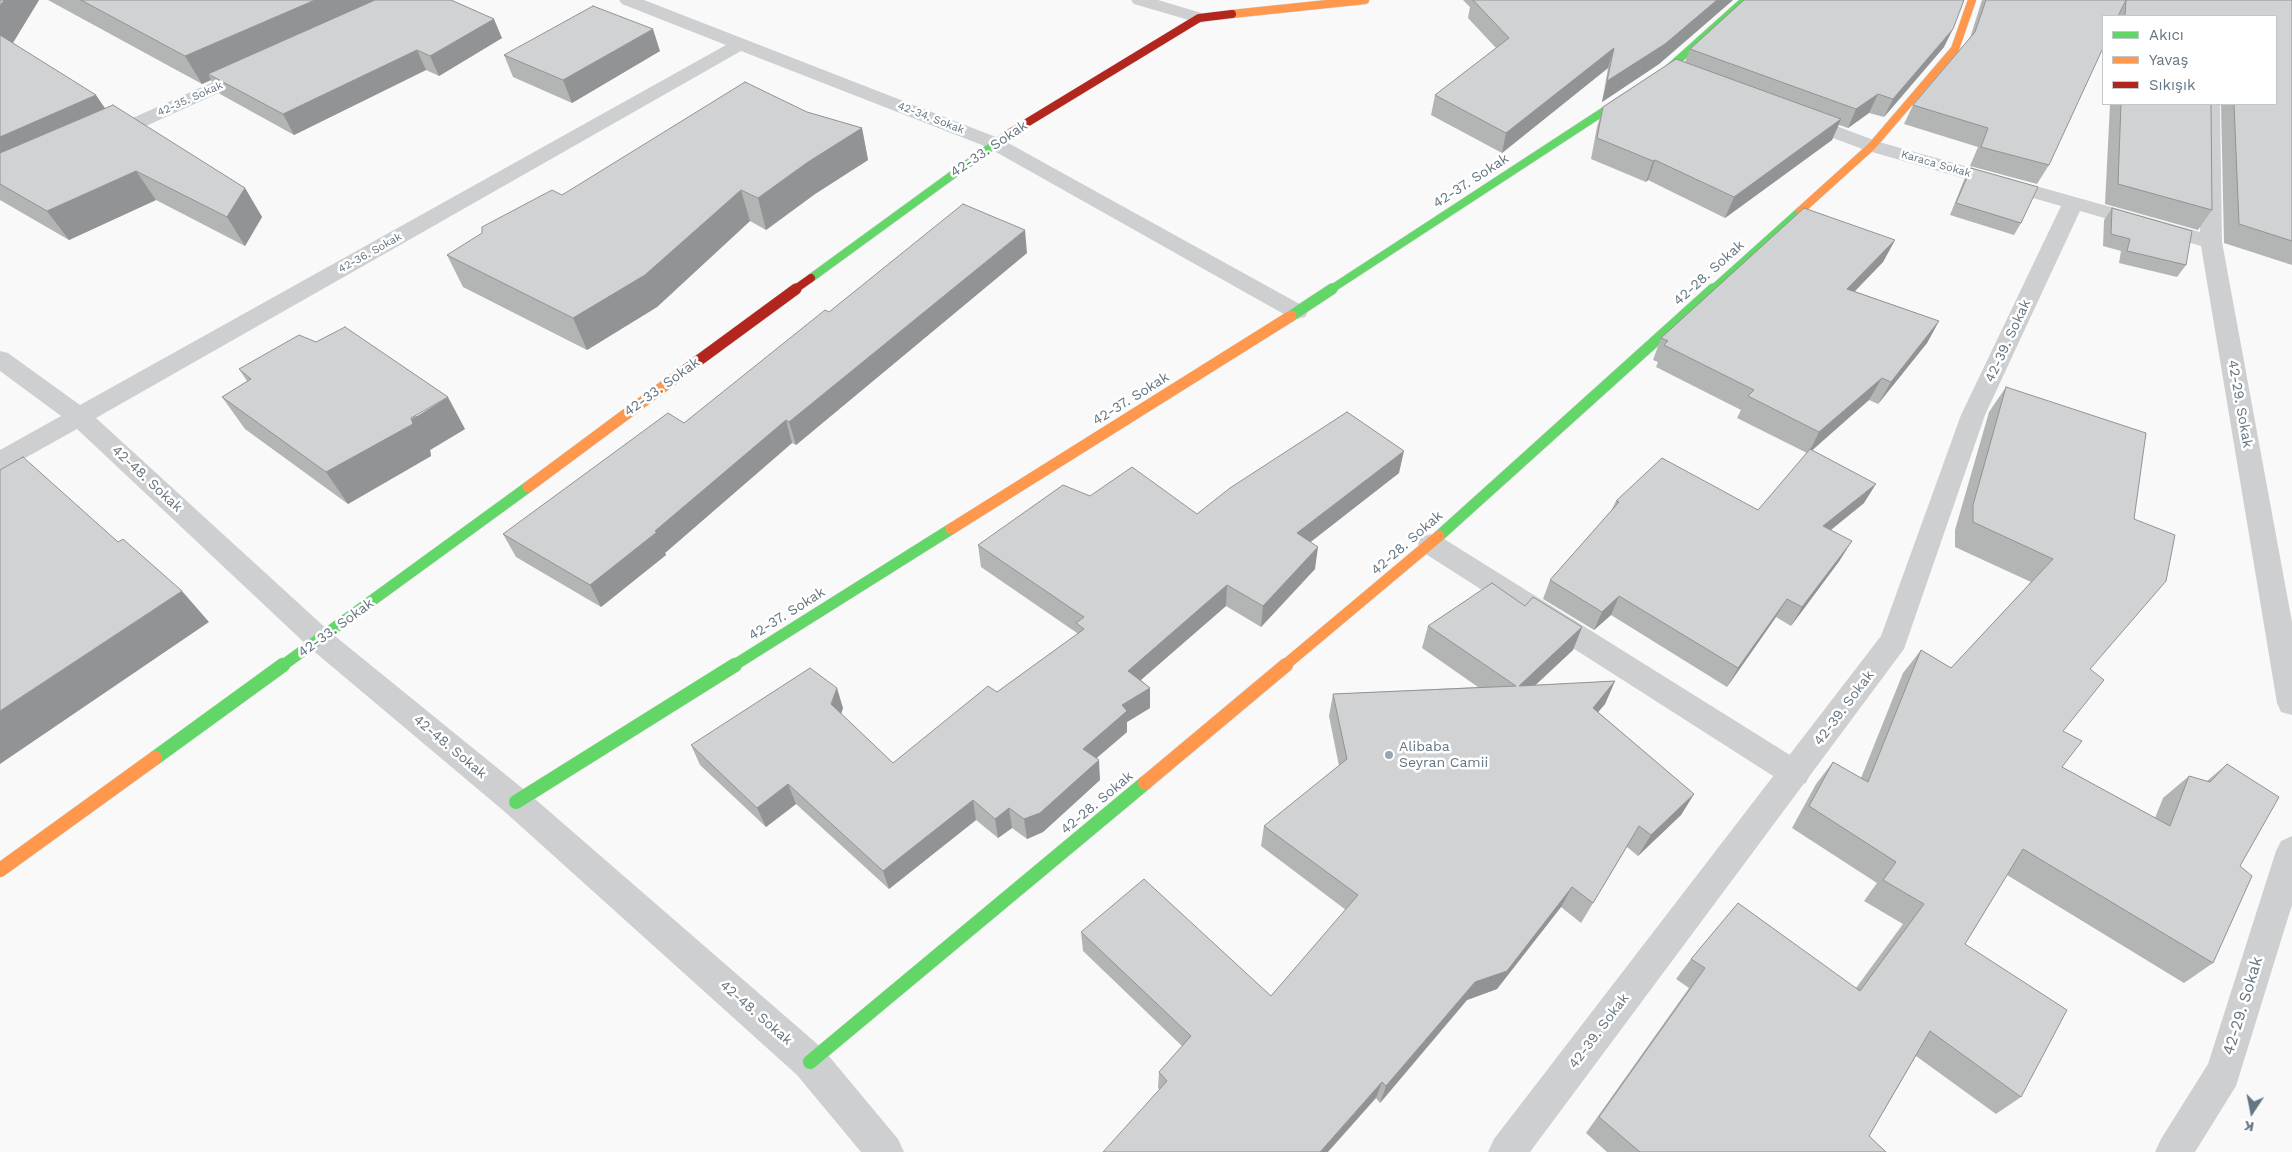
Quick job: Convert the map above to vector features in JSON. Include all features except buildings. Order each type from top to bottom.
[{"type":"street","name":"42-34. Sokak","points":[[628,0],[994,142],[1297,312]]},
{"type":"street","points":[[1140,0],[1199,18]]},
{"type":"street","name":"42-33. Sokak","points":[[0,870],[320,640],[994,142],[1199,18],[1365,0]]},
{"type":"street","name":"42-37. Sokak","points":[[516,802],[1676,74],[1745,0]]},
{"type":"street","name":"42-28. Sokak","points":[[810,1062],[1431,544],[1872,146],[1955,49],[1972,0]]},
{"type":"street","name":"42-36. Sokak","points":[[0,461],[740,44]]},
{"type":"street","name":"42-35. Sokak","points":[[91,144],[263,66]]},
{"type":"street","name":"42-29. Sokak","points":[[2210,105],[2211,242],[2292,703]]},
{"type":"street","name":"Karaca Sokak","points":[[1779,112],[1872,146],[2211,242]]},
{"type":"street","name":"42-39. Sokak","points":[[1507,1152],[1894,641],[1974,415],[2073,203]]},
{"type":"street","name":"42-48. Sokak","points":[[0,359],[80,417],[320,640],[516,802],[810,1062],[885,1152]]},
{"type":"street","points":[[1431,544],[1795,774]]},
{"type":"street","name":"42-29. Sokak","points":[[2174,1152],[2222,1073],[2292,851]]},
{"type":"traffic: fast","points":[[1291,316],[1667,70],[1745,0]]},
{"type":"traffic: fast","points":[[811,278],[1010,133]]},
{"type":"traffic: fast","points":[[1439,536],[1800,211]]},
{"type":"traffic: fast","points":[[155,758],[528,487]]},
{"type":"traffic: fast","points":[[516,802],[951,529]]},
{"type":"traffic: fast","points":[[810,1062],[1145,783]]},
{"type":"traffic: slow","points":[[1232,14],[1365,0]]},
{"type":"traffic: slow","points":[[1800,211],[1872,146],[1955,49],[1972,0]]},
{"type":"traffic: slow","points":[[951,529],[1291,316]]},
{"type":"traffic: slow","points":[[528,487],[687,369]]},
{"type":"traffic: slow","points":[[1145,783],[1439,536]]},
{"type":"traffic: slow","points":[[0,870],[155,758]]},
{"type":"traffic: jam","points":[[1010,133],[1199,18],[1232,14]]},
{"type":"traffic: jam","points":[[687,369],[811,278]]},
{"type":"place","name":"Alibaba Seyran Camii","points":[[1389,755]]}]
